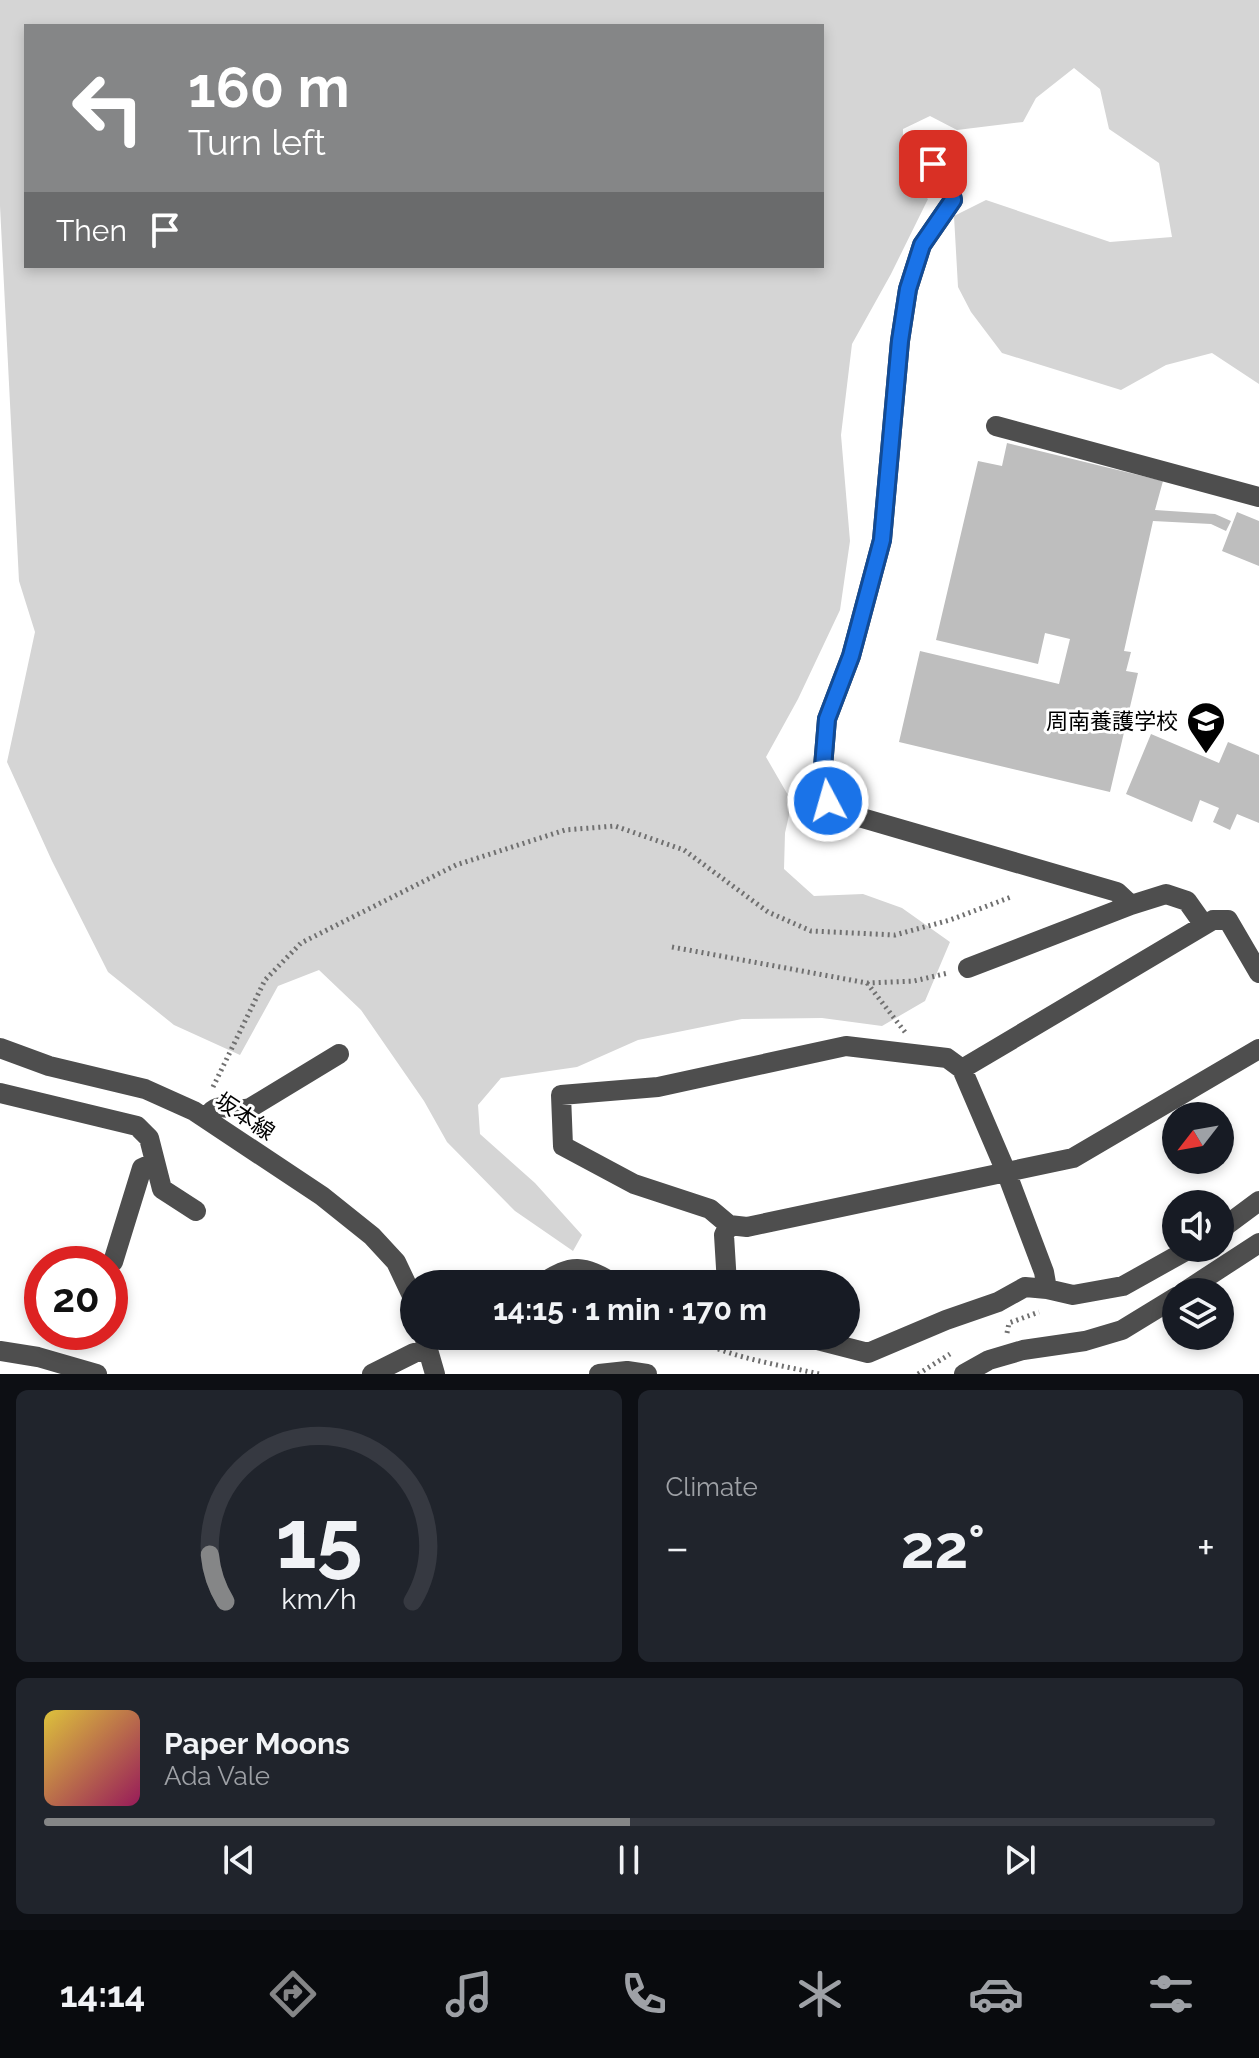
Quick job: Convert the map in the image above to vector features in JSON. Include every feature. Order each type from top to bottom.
[{"type":"street","points":[[927,145],[933,164],[949,181],[953,200],[922,245],[908,289],[882,540],[851,656],[827,719],[822,779],[828,801],[845,813],[1117,892],[1131,905]]},
{"type":"street","points":[[996,426],[1259,497]]},
{"type":"street","points":[[968,968],[1166,894],[1187,901],[1204,925]]},
{"type":"street","points":[[962,1069],[1213,920],[1228,920],[1259,973]]},
{"type":"street","points":[[1047,1289],[1044,1272],[1007,1174],[962,1069],[947,1058],[846,1046],[658,1087],[561,1095],[563,1146],[634,1184],[710,1209],[729,1225],[747,1227],[1007,1174],[1073,1158],[1259,1049]]},
{"type":"street","name":"坂本線","points":[[0,1048],[49,1066],[145,1089],[200,1114],[322,1196],[372,1236],[400,1270]]},
{"type":"street","points":[[200,1114],[217,1106],[239,1111],[250,1108],[339,1054]]},
{"type":"street","points":[[1,1098],[137,1126],[149,1138],[162,1189],[196,1211]]},
{"type":"street","points":[[118,1246],[142,1168],[155,1162]]},
{"type":"street","points":[[1234,1220],[1259,1201]]},
{"type":"street","points":[[726,1270],[724,1235],[729,1225]]},
{"type":"street","points":[[1205,1278],[1259,1243]]},
{"type":"street","points":[[856,1350],[868,1353],[998,1302],[1025,1287],[1073,1295],[1094,1293],[1123,1286],[1166,1262]]},
{"type":"street","points":[[964,1374],[989,1360],[1023,1350],[1085,1341],[1122,1330],[1162,1306]]},
{"type":"street","points":[[372,1374],[415,1350]]},
{"type":"street","points":[[428,1350],[435,1374]]},
{"type":"street","points":[[0,1351],[38,1357],[97,1374]]},
{"type":"street","points":[[599,1374],[627,1371],[647,1374]]},
{"type":"path","points":[[200,1114],[265,980],[301,943],[456,865],[565,830],[615,826],[684,850],[768,912],[811,931],[895,935],[950,920],[1011,897]]},
{"type":"path","points":[[672,947],[867,983],[914,981],[968,968]]},
{"type":"path","points":[[867,983],[911,1040]]},
{"type":"path","points":[[1009,1323],[1043,1310]]},
{"type":"path","points":[[724,1350],[819,1374]]},
{"type":"shaded area","points":[[0,0],[1259,0],[1259,384],[1212,353],[1166,365],[1121,390],[1002,353],[971,312],[958,287],[954,216],[986,200],[1110,242],[1172,237],[1159,163],[1109,129],[1100,89],[1074,68],[1036,98],[1023,122],[957,130],[930,116],[903,129],[902,175],[928,199],[852,344],[841,435],[850,541],[840,610],[798,699],[766,757],[792,802],[785,833],[784,869],[814,896],[863,894],[902,908],[950,942],[925,1001],[882,1026],[822,1018],[742,1019],[638,1040],[577,1067],[501,1078],[478,1105],[480,1134],[535,1183],[582,1235],[573,1251],[515,1211],[447,1142],[424,1101],[361,1010],[319,970],[278,986],[240,1055],[174,1025],[108,972],[7,762],[35,632],[19,581],[0,206]]},
{"type":"building","points":[[1007,443],[1163,481],[1155,510],[1215,514],[1231,521],[1226,531],[1211,524],[1153,521],[1124,651],[1131,652],[1126,671],[1138,673],[1110,792],[899,742],[920,651],[1059,684],[1070,639],[1045,633],[1038,664],[936,640],[978,461],[1002,466]]},
{"type":"building","points":[[1237,512],[1259,521],[1259,566],[1222,551]]},
{"type":"building","points":[[1151,734],[1219,763],[1228,742],[1259,755],[1259,823],[1237,814],[1230,830],[1213,822],[1219,808],[1200,800],[1192,822],[1126,794]]},
{"type":"place","name":"周南養護学校","points":[[1206,755]]},
{"type":"route","points":[[828,801],[822,779],[827,719],[851,656],[882,540],[900,341],[908,289],[922,245],[953,200],[949,181],[933,164]]}]
